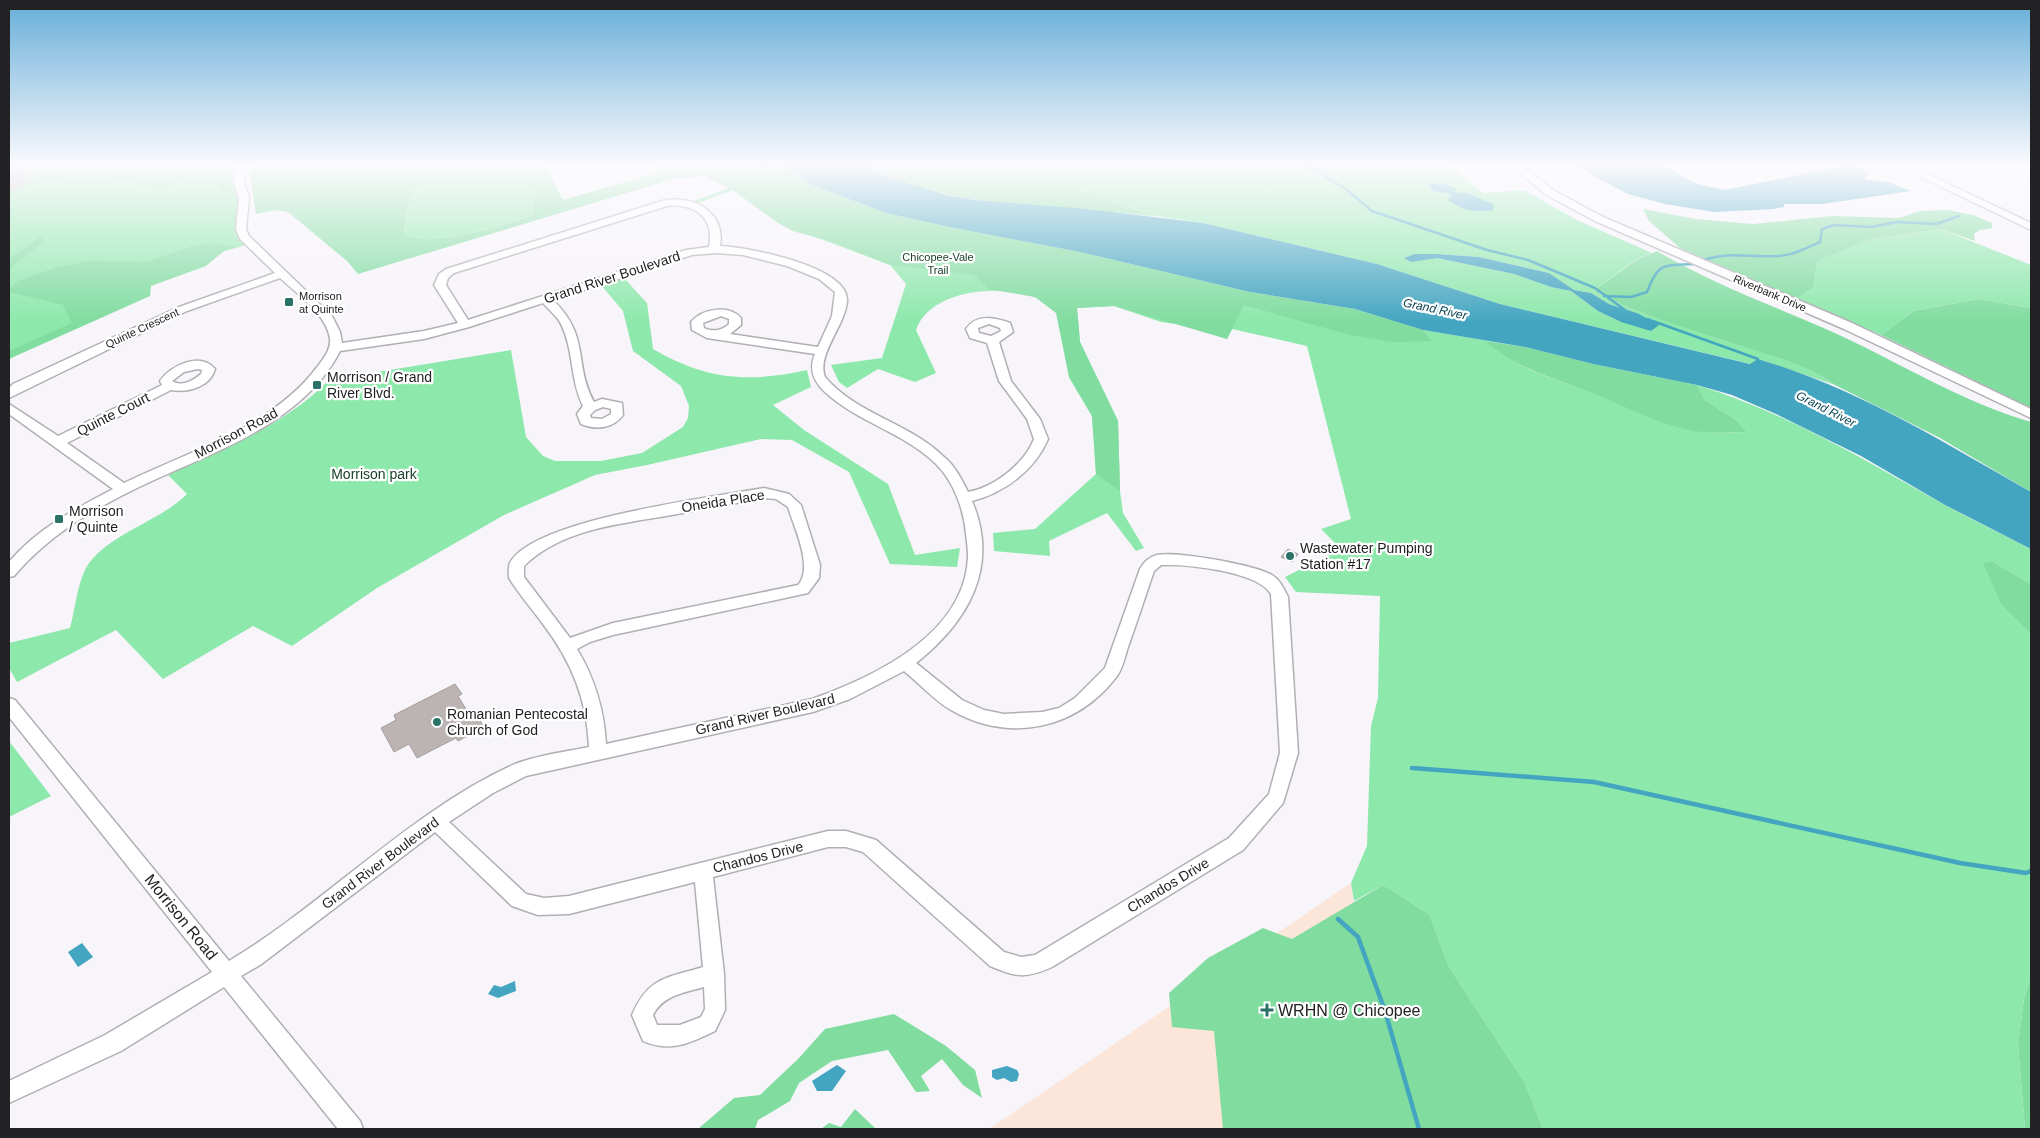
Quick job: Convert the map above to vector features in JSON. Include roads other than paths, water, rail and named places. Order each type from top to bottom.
[{"type":"street","points":[[243,217],[242,230],[244,237],[328,318],[335,336],[335,348]]},
{"type":"street","points":[[465,325],[440,285],[442,276],[450,271],[621,217]]},
{"type":"street","points":[[708,217],[712,220],[716,230],[714,249]]},
{"type":"street","name":"Riverbank Drive","points":[[1595,217],[1848,326],[2031,414]]},
{"type":"street","points":[[2010,217],[2031,227]]},
{"type":"street","name":"Grand River Boulevard","points":[[9,1092],[113,1043],[253,958],[473,794],[523,770],[813,705],[863,687],[906,663],[933,641],[950,622],[970,588],[975,568],[977,540],[970,509],[940,459],[836,395],[827,387],[818,374],[818,360],[842,306],[841,292],[834,284],[814,272],[749,252],[714,249],[672,256],[465,325],[424,335],[335,348]]},
{"type":"street","name":"Quinte Crescent","points":[[9,394],[17,387],[183,309],[281,274]]},
{"type":"street","points":[[545,299],[564,319],[570,329],[582,394],[590,407]]},
{"type":"street","points":[[718,334],[822,351]]},
{"type":"street","points":[[964,498],[983,494],[998,486],[1032,456],[1041,439],[1033,419],[1005,381],[992,340]]},
{"type":"street","name":"Morrison Road","points":[[9,572],[26,551],[48,533],[123,489],[251,428],[277,412],[313,384],[335,348]]},
{"type":"street","name":"Quinte Court","points":[[57,442],[169,386]]},
{"type":"street","points":[[9,408],[123,489]]},
{"type":"street","name":"Oneida Place","points":[[568,647],[584,638],[613,629],[803,589],[810,582],[813,574],[812,564],[794,505],[787,498],[777,494],[764,493],[595,525],[533,551],[516,565],[517,578],[574,657],[594,710],[598,752]]},
{"type":"street","name":"Chandos Drive","points":[[436,821],[519,900],[533,906],[549,908],[569,906],[828,840],[857,841],[869,846],[997,960],[1017,968],[1031,966],[1236,844],[1277,798],[1289,753],[1280,597],[1275,587],[1265,579],[1247,572],[1181,560],[1161,560],[1152,563],[1147,568],[1112,671],[1081,703],[1064,713],[1042,718],[1004,722],[980,716],[956,705],[906,663]]},
{"type":"street","name":"Morrison Road","points":[[9,705],[352,1129]]},
{"type":"street","points":[[703,871],[714,974]]},
{"type":"water","name":"Grand River","points":[[905,217],[1154,217],[1203,223],[1377,264],[1500,304],[1750,364],[1758,359],[1831,385],[1865,401],[1932,435],[2031,492],[2031,549],[1945,505],[1861,456],[1776,414],[1732,395],[1697,385],[1593,364],[1525,347],[1423,330],[1355,309],[1250,292],[1080,252]]},
{"type":"water","points":[[1414,254],[1479,257],[1549,273],[1574,290],[1591,293],[1609,304],[1637,313],[1659,325],[1651,331],[1621,322],[1598,311],[1571,291],[1551,287],[1514,274],[1437,258],[1411,262],[1404,258]]},
{"type":"water","points":[[82,943],[93,957],[78,967],[68,952]]},
{"type":"water","points":[[515,981],[516,991],[498,998],[488,994],[494,985],[501,987]]},
{"type":"water","points":[[837,1065],[846,1071],[832,1091],[817,1091],[812,1081]]},
{"type":"water","points":[[1007,1066],[1017,1070],[1019,1074],[1017,1081],[1011,1082],[1004,1078],[997,1080],[992,1077],[992,1070]]},
{"type":"waterway","points":[[1390,217],[1487,250],[1528,260],[1595,288],[1606,296]]},
{"type":"waterway","points":[[1704,260],[1723,256],[1779,256],[1789,254],[1820,242],[1822,229],[1834,225],[1871,227],[1897,222],[1936,224],[1956,217]]},
{"type":"waterway","points":[[1606,296],[1631,297],[1647,292],[1655,275],[1663,267],[1694,264]]},
{"type":"waterway","points":[[1606,296],[1625,310]]},
{"type":"waterway","points":[[1647,319],[1758,359]]},
{"type":"waterway","points":[[1412,768],[1594,782],[1960,863],[2026,873],[2031,871]]},
{"type":"waterway","points":[[1338,919],[1358,937],[1385,1011],[1419,1129]]},
{"type":"place","name":"Morrison at Quinte","points":[[289,302]]},
{"type":"place","name":"Morrison / Grand River Blvd.","points":[[317,385]]},
{"type":"place","name":"Morrison / Quinte","points":[[59,519]]},
{"type":"place","name":"Wastewater Pumping Station #17","points":[[1290,556]]},
{"type":"place","name":"Romanian Pentecostal Church of God","points":[[437,722]]},
{"type":"place","name":"WRHN @ Chicopee","points":[[1267,1010]]},
{"type":"park label","name":"Chicopee-Vale Trail","points":[[938,263]]},
{"type":"park label","name":"Morrison park","points":[[374,474]]}]
